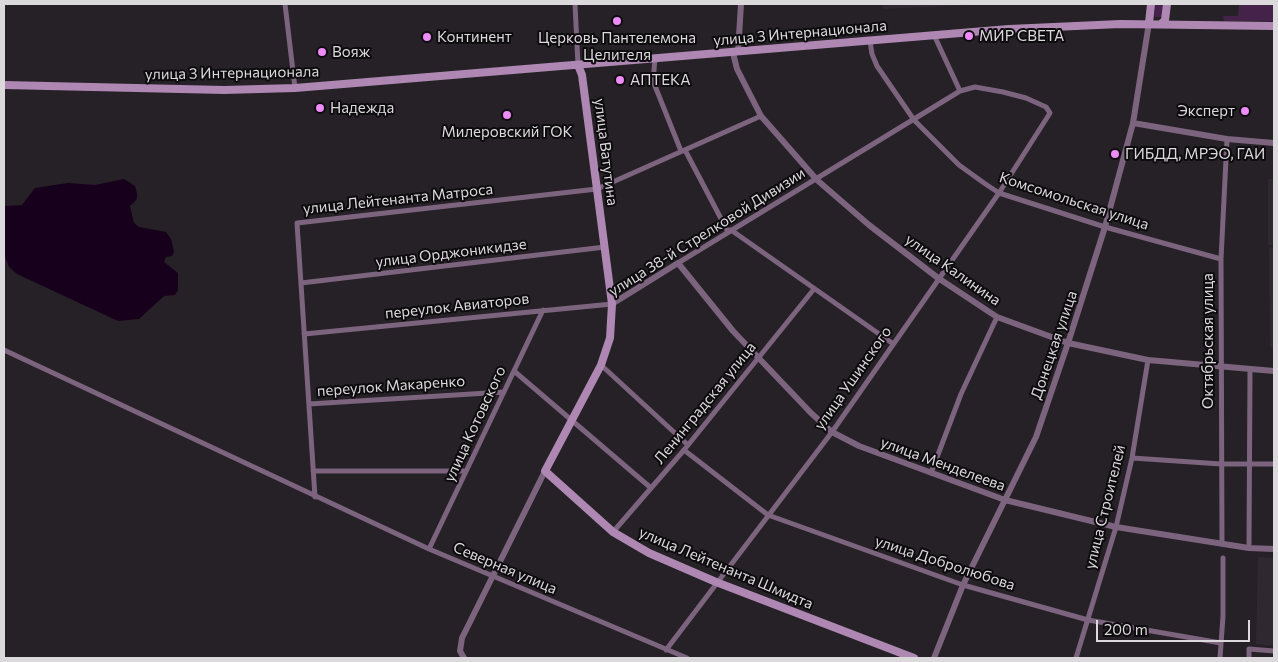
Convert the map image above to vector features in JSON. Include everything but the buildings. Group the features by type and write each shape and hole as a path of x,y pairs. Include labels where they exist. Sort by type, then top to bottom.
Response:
{"main road":[{"path":"1149,23 1151,4"},
{"path":"1162,24 1166,20 1167,4"},
{"name":"улица 3 Интернационала","path":"4,85 224,90 295,88 1063,26 1149,23 1274,26"},
{"name":"улица Ватутина","path":"578,65 582,75 612,304"},
{"name":"улица 38-й Стрелковой Дивизии","path":"545,471 601,365 610,338 612,304"},
{"name":"улица Лейтенанта Шмидта","path":"545,471 613,532 649,553 716,582 914,658"}],"street":[{"path":"285,4 295,88"},
{"name":"улица Ватутина","path":"575,4 578,65"},
{"name":"улица Калинина","path":"741,4 736,53 737,68 760,116 816,180 869,225 938,278 997,317 1068,343 1148,360 1274,371"},
{"name":"Донецкая улица","path":"934,658 963,585 1036,437 1068,343 1105,227 1133,123 1149,23"},
{"path":"934,35 960,91"},
{"name":"Комсомольская улица","path":"870,41 872,54 877,66 914,120 959,165 999,192 1105,227 1221,259"},
{"path":"655,59 653,81 683,150 729,231 892,343"},
{"name":"улица Ушинского","path":"666,650 832,432 892,343 999,192 1050,113 1046,107 1026,98 1003,92 975,87 960,91"},
{"name":"улица 38-й Стрелковой Дивизии","path":"612,304 960,91"},
{"name":"улица Лейтенанта Матроса","path":"315,497 297,223 596,189 760,116"},
{"path":"1133,123 1227,140 1274,143"},
{"name":"Октябрьская улица","path":"1222,544 1221,259 1227,140"},
{"name":"улица Орджоникидзе","path":"301,283 604,247"},
{"name":"улица Менделеева","path":"678,263 733,331 758,358 832,432 859,446 1005,500 1116,527 1249,548 1274,549"},
{"name":"Ленинградская улица","path":"613,532 686,448 814,289"},
{"name":"переулок Авиаторов","path":"304,334 612,304"},
{"name":"улица Котовского","path":"429,549 543,310"},
{"path":"931,473 961,394 997,317"},
{"name":"Северная улица","path":"4,350 315,497 493,578 687,658"},
{"name":"улица Строителей","path":"1076,658 1116,527 1132,458 1148,360"},
{"name":"улица Добролюбова","path":"601,365 686,448 768,515 963,585 1088,620 1221,644"},
{"path":"1249,548 1250,370"},
{"path":"514,371 652,488"},
{"name":"переулок Макаренко","path":"309,404 504,392"},
{"path":"1132,458 1221,464 1274,464"},
{"path":"313,471 466,471"},
{"name":"улица 38-й Стрелковой Дивизии","path":"464,658 460,651 462,638 545,471"},
{"path":"1220,658 1223,616 1223,558"},
{"path":"1249,658 1249,649 1274,651"}],"shaded area":[{"path":"883,4 988,4 883,9"},
{"path":"1155,4 1164,4 1162,17 1154,17"},
{"path":"1239,4 1274,4 1274,21 1224,21 1223,16 1238,16"},
{"path":"124,179 135,186 137,193 137,199 130,206 134,223 139,227 166,232 171,239 174,252 172,256 166,257 164,262 178,273 178,290 175,295 164,296 139,319 118,321 17,274 9,267 4,254 4,206 22,205 35,188 68,183 95,185"},
{"path":"1268,179 1274,179 1274,245 1268,245"},
{"path":"1269,247 1274,248 1274,347 1270,347"},
{"path":"1258,557 1274,558 1274,646 1256,644"}],"place":[{"name":"Церковь Пантелемона Целителя","path":"617,21"},
{"name":"МИР СВЕТА","path":"969,36"},
{"name":"Континент","path":"427,37"},
{"name":"Вояж","path":"322,52"},
{"name":"АПТЕКА","path":"620,80"},
{"name":"Надежда","path":"320,108"},
{"name":"Эксперт","path":"1245,111"},
{"name":"Милеровский ГОК","path":"507,115"},
{"name":"ГИБДД, МРЭО, ГАИ","path":"1115,154"}]}
